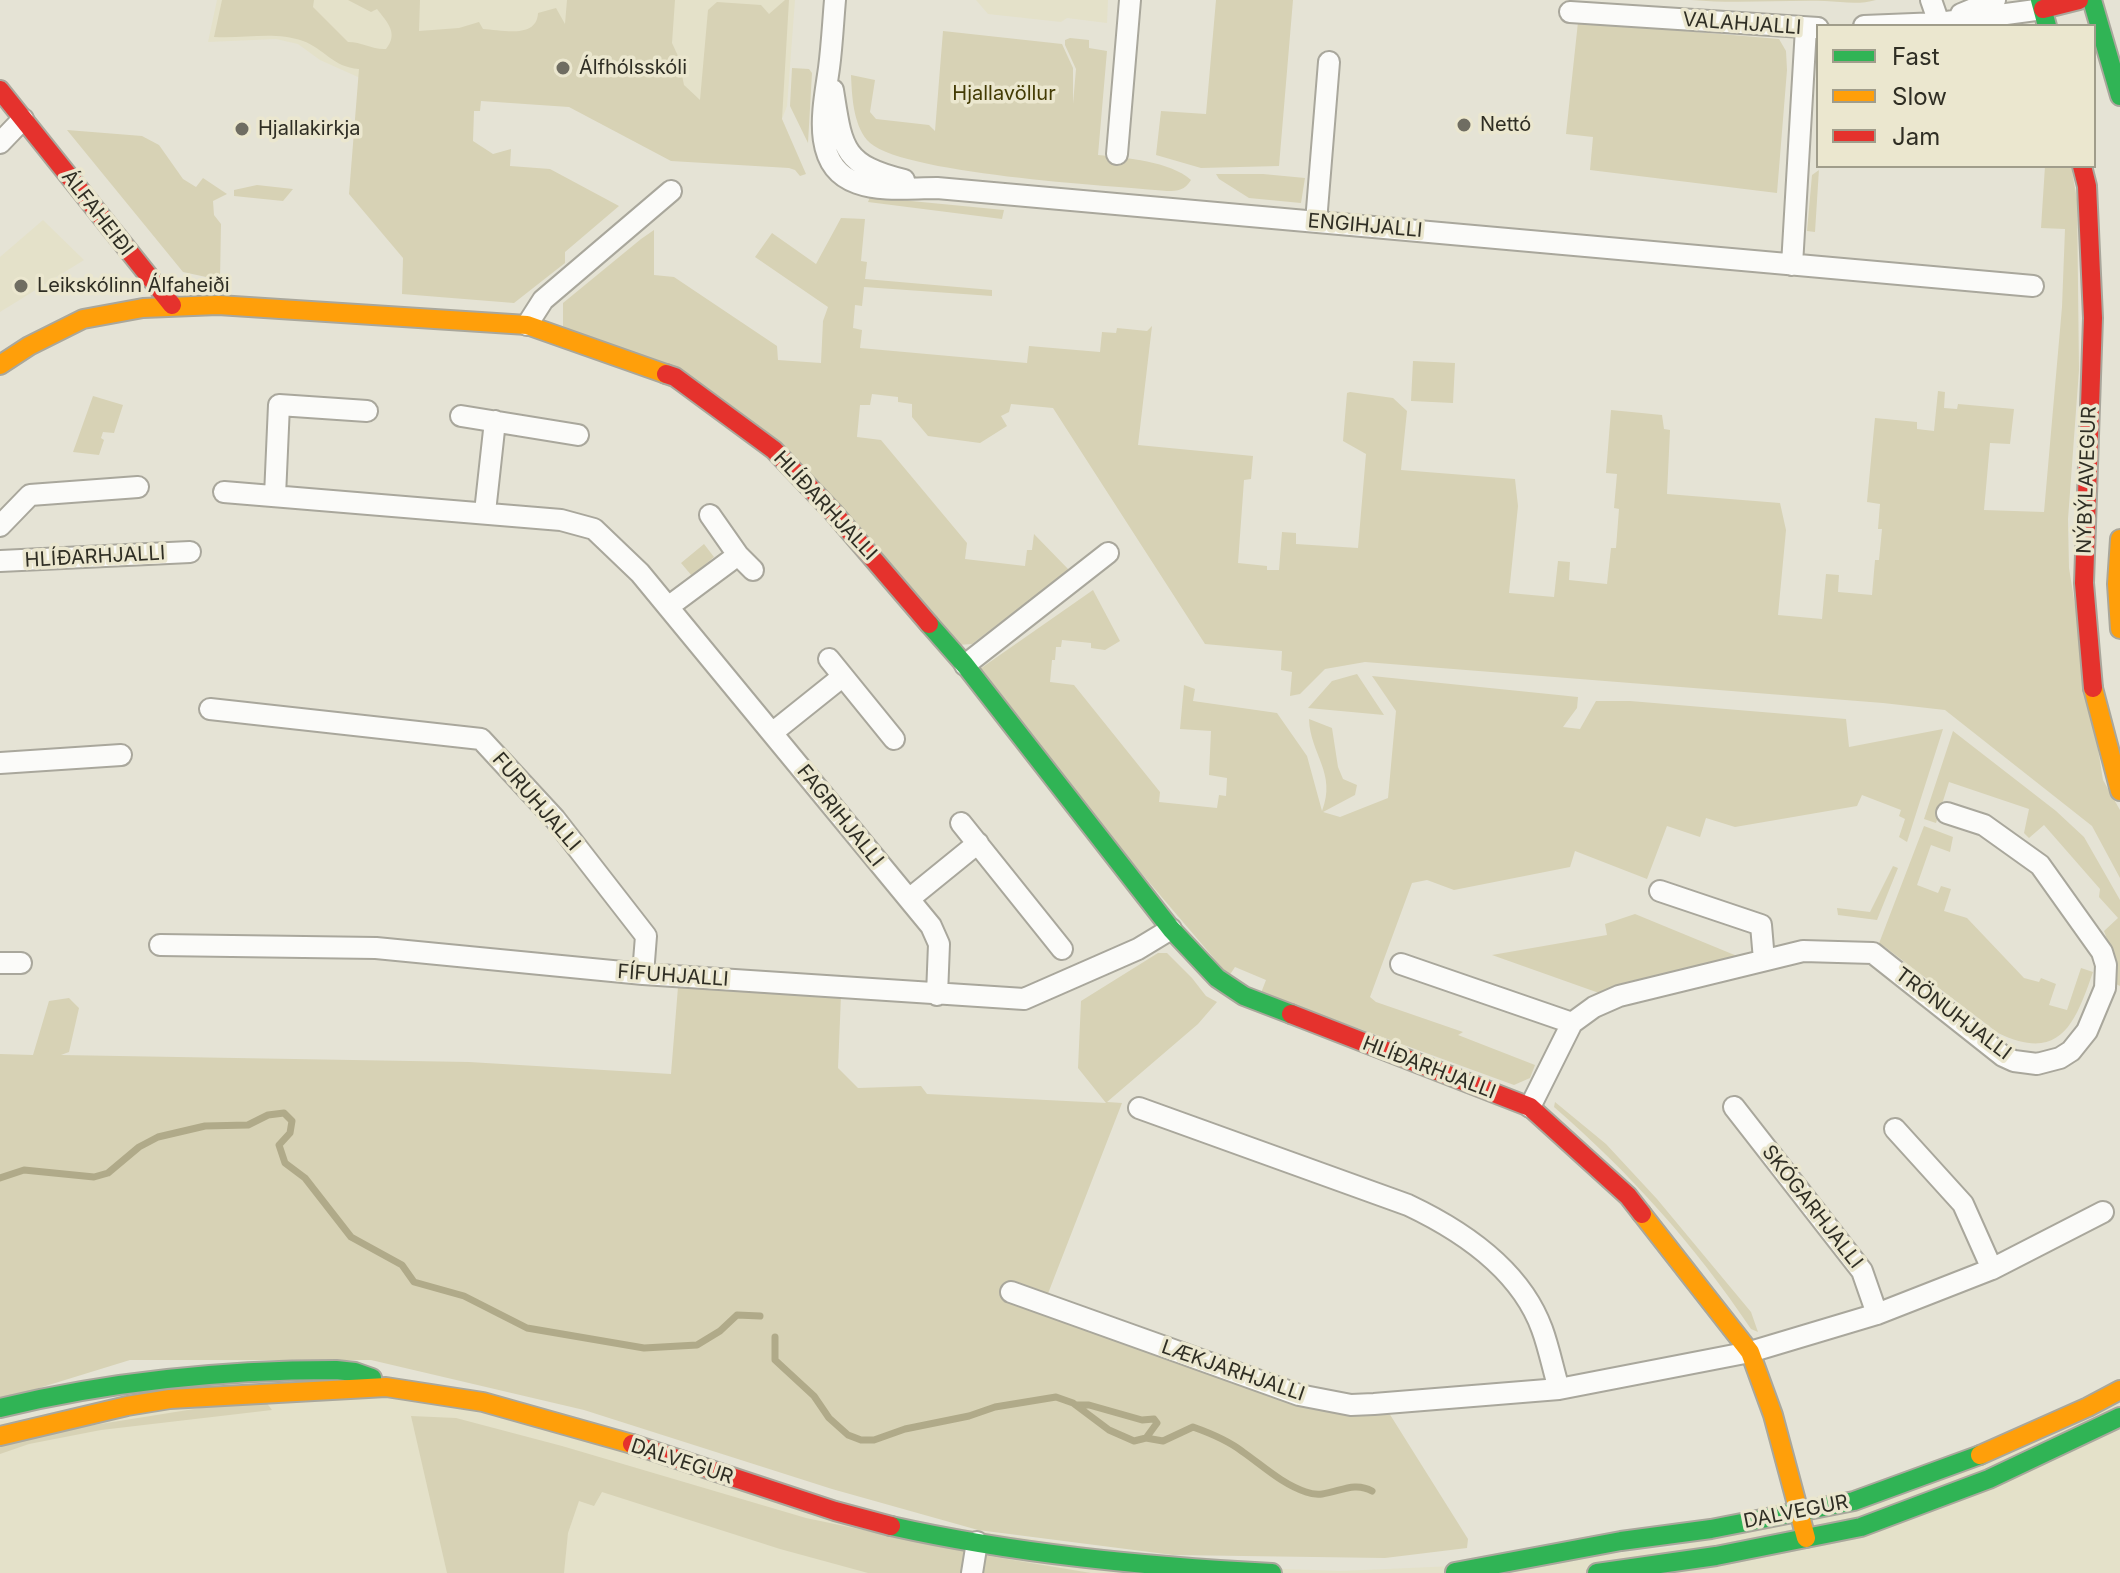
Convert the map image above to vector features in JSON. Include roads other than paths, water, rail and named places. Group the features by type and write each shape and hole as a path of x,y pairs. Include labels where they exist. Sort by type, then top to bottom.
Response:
{"street":[{"name":"ENGIHJALLI","path":"835,0 823,135 832,163 841,174 853,182 868,186 937,188 2033,286"},
{"path":"1117,154 1130,0"},
{"path":"1931,0 1939,23"},
{"path":"1939,23 1995,0"},
{"path":"1914,24 2043,12 2079,0"},
{"path":"2092,0 2120,96"},
{"name":"VALAHJALLI","path":"1570,12 1812,28"},
{"path":"1939,23 1951,24"},
{"path":"1792,265 1812,28"},
{"path":"1316,222 1329,62"},
{"name":"ÁLFAHEIÐI","path":"0,90 172,305"},
{"path":"0,143 23,119"},
{"name":"NÝBÝLAVEGUR","path":"2082,168 2087,186 2093,318 2084,583 2094,698 2120,791"},
{"path":"527,325 543,300 671,191"},
{"name":"HLÍÐARHJALLI","path":"0,365 29,346 83,319 172,305 240,306 527,325 675,377 774,450 833,512 965,665 1171,929 1217,978 1244,996 1530,1107 1628,1196 1750,1352 1773,1415 1806,1538"},
{"path":"275,496 279,405 367,411"},
{"path":"461,416 578,435"},
{"path":"485,512 495,421"},
{"path":"0,526 30,495 138,487"},
{"name":"FAGRIHJALLI","path":"224,492 485,512 561,520 594,529 640,573 931,926 939,944 937,995"},
{"path":"710,515 738,555 753,570"},
{"name":"NÝBÝLAVEGUR","path":"2120,539 2117,584 2120,629"},
{"name":"HLÍÐARHJALLI","path":"0,561 190,552"},
{"path":"965,665 1108,553"},
{"path":"668,607 738,555"},
{"path":"829,659 894,739"},
{"path":"772,733 842,677"},
{"name":"FURUHJALLI","path":"210,709 481,739 555,819 646,936 643,974"},
{"path":"0,763 121,755"},
{"name":"TRÖNUHJALLI","path":"1572,1023 1594,1007 1619,996 1764,960 1803,951 1873,953 2003,1056 2025,1063 2048,1062 2071,1051 2112,992 2105,958 2040,865 1984,825 1947,813"},
{"path":"961,823 1062,949"},
{"path":"909,899 978,843"},
{"path":"1660,891 1761,925 1764,960"},
{"name":"FÍFUHJALLI","path":"160,945 376,948 643,974 1024,999 1138,949 1171,929"},
{"path":"1401,964 1572,1023 1530,1107"},
{"name":"SKÓGARHJALLI","path":"1734,1107 1862,1271 1877,1314"},
{"path":"1139,1108 1408,1205 1450,1225 1486,1252 1519,1289 1541,1326 1559,1389"},
{"path":"1895,1129 1963,1204 1992,1269"},
{"path":"1750,1352 1877,1314 1992,1269 2103,1212"},
{"name":"LÆKJARHJALLI","path":"1011,1292 1299,1395 1351,1405 1559,1389 1750,1352"},
{"name":"DALVEGUR","path":"0,1408 110,1385 184,1375 337,1371 366,1375 386,1387"},
{"name":"DALVEGUR","path":"0,1436 40,1424 170,1399 386,1387 414,1389 487,1404 581,1429 857,1518 1029,1552 1272,1573"},
{"name":"DALVEGUR","path":"1442,1573 1621,1541 1711,1529 1854,1501 1952,1467 2120,1390"},
{"name":"DALVEGUR","path":"1597,1573 1716,1556 1861,1527 1920,1507 2051,1452 2120,1417"},
{"path":"972,1573 977,1542"},
{"name":"DALVEGUR","path":"1455,1572 1462,1573"}],"waterway":[{"path":"0,1178 24,1170 94,1177 108,1173 139,1147 158,1137 205,1126 248,1125 268,1115 284,1113 292,1121 290,1133 279,1145 285,1163 305,1178 351,1237 402,1265 414,1282 464,1296 527,1328 644,1348 697,1345 720,1331 737,1315 760,1316"},
{"path":"775,1337 775,1360 814,1396 829,1418 848,1435 861,1440 874,1440 905,1429 969,1416 995,1407 1056,1397 1073,1403 1109,1430 1134,1441 1146,1438 1163,1441 1193,1427 1232,1444 1297,1489 1315,1494 1355,1487 1372,1491"},
{"path":"1076,1405 1089,1405 1142,1420 1154,1419 1157,1423 1146,1438"}],"place":[{"name":"Álfhólsskóli","path":"563,68"},
{"name":"Nettó","path":"1464,125"},
{"name":"Hjallakirkja","path":"242,129"},
{"name":"Leikskólinn Álfaheiði","path":"21,286"}],"park label":[{"name":"Hjallavöllur","path":"1004,94"}]}
